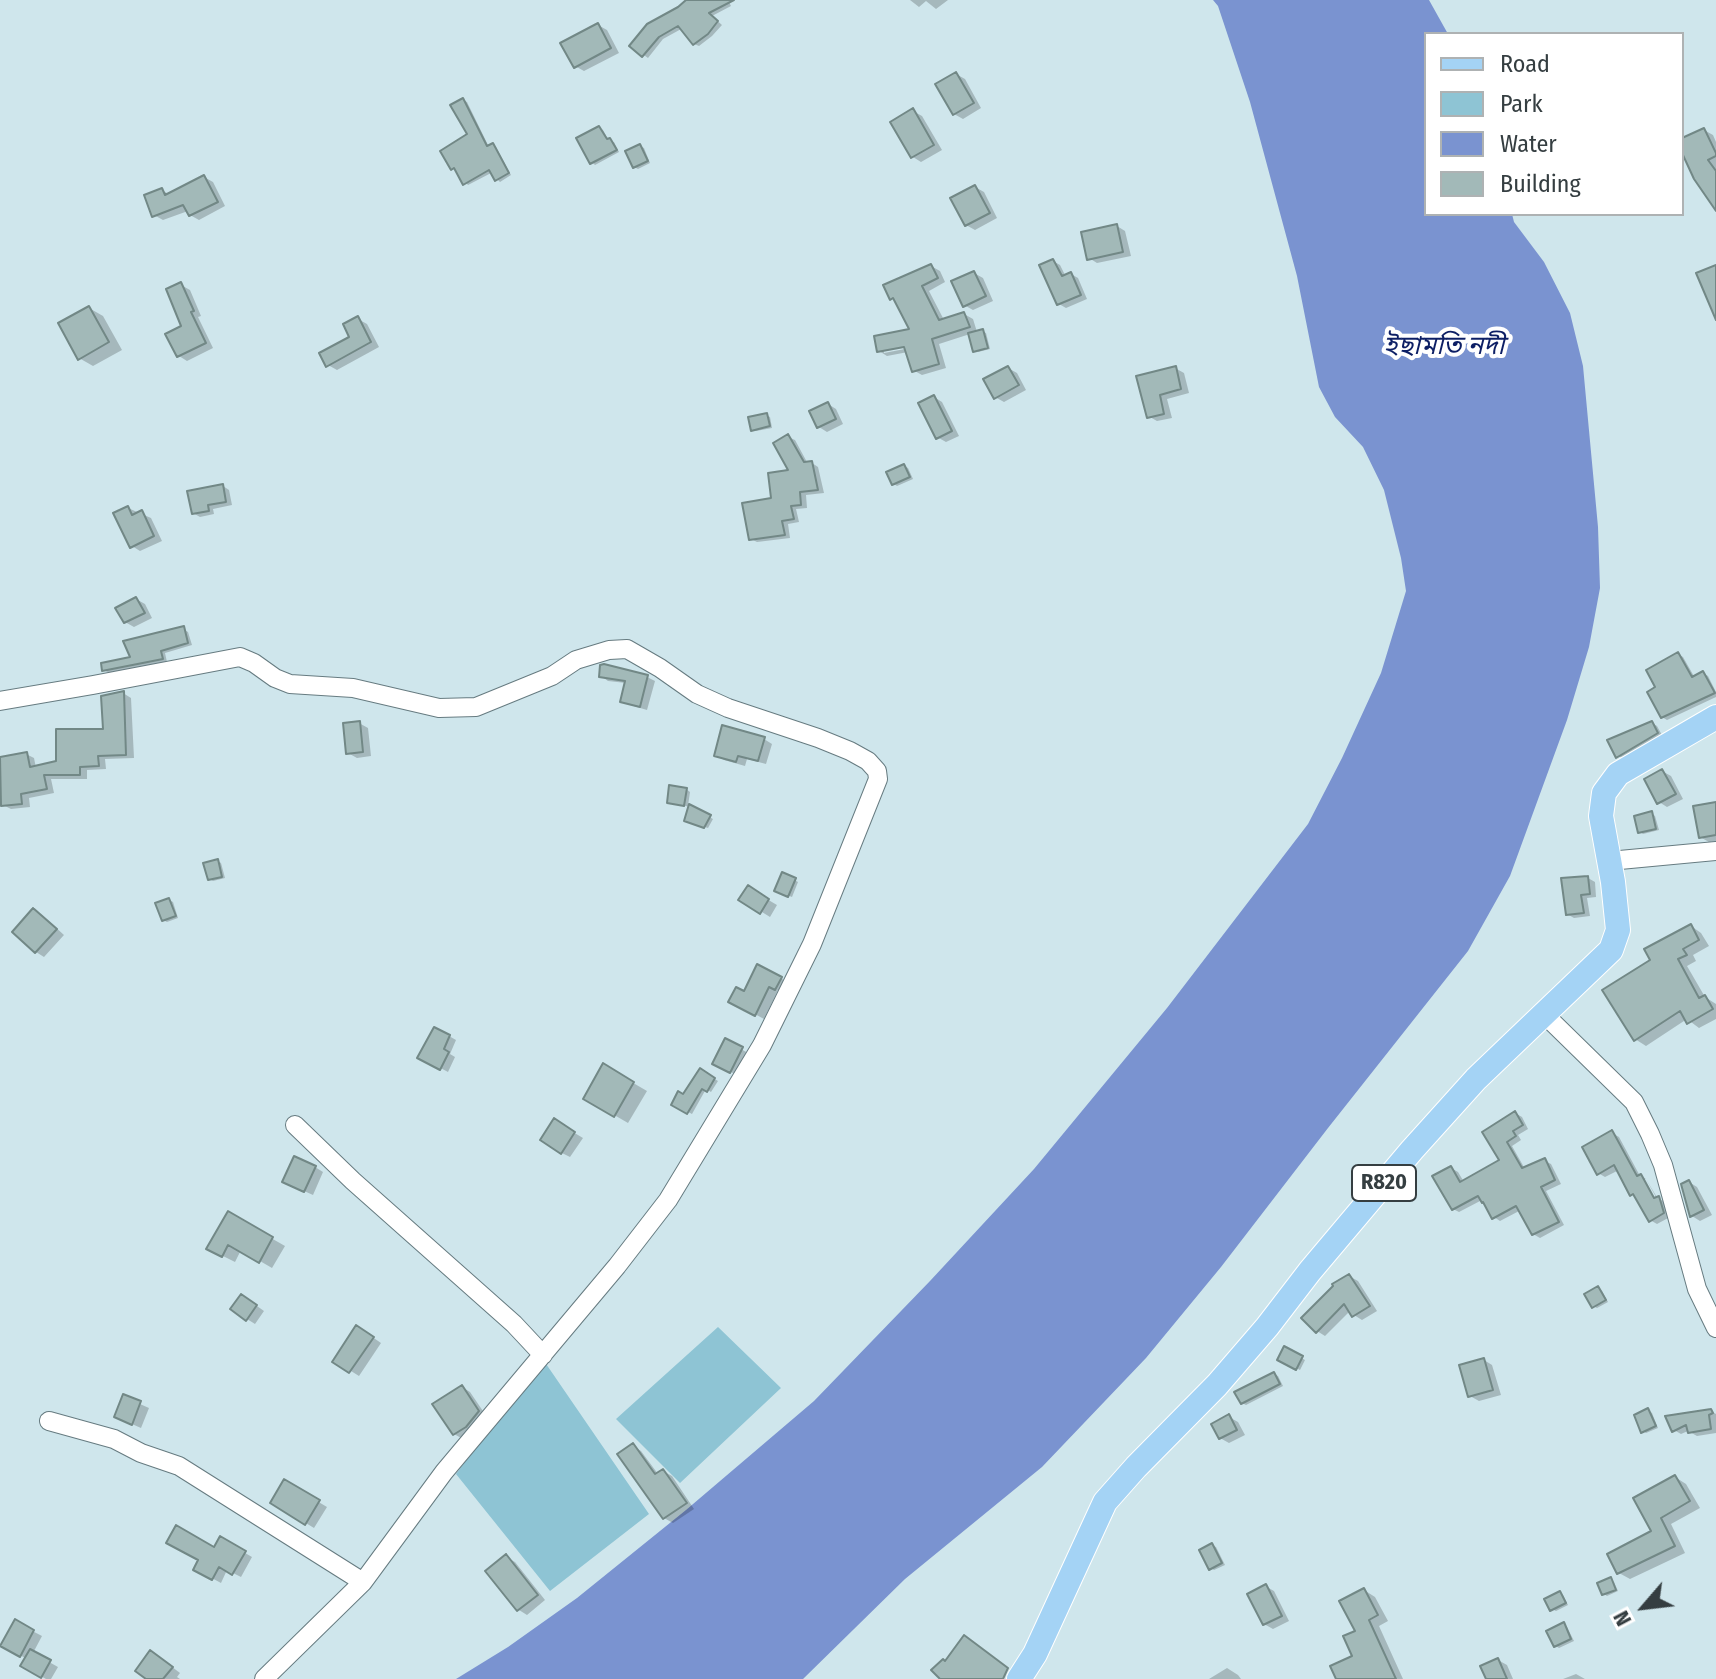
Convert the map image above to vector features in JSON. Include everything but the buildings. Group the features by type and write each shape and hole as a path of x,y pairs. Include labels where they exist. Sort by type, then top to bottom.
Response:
{"main road":[{"name":"R820","path":"1019,1679 1035,1654 1105,1502 1217,1385 1422,1138 1476,1079 1611,950 1618,930 1601,816 1604,793 1618,774 1716,717"}],"street":[{"path":"0,701 240,657 290,684 353,688 439,708 476,707 552,676 576,660 609,650 627,649 697,694 850,751 868,761 877,771 878,779 812,944 762,1045 668,1200 444,1472 363,1582 264,1679"},
{"path":"1609,861 1716,851"},
{"path":"1544,1014 1634,1102 1663,1165 1697,1289 1716,1328"},
{"path":"295,1125 353,1181 514,1324 543,1355"},
{"path":"49,1421 114,1439 141,1453 179,1466 363,1582"}],"green space":[{"path":"718,1327 781,1388 680,1483 616,1419"},
{"path":"542,1358 649,1514 550,1591 456,1474"}],"water":[{"name":"ইছামতি নদী","path":"1213,0 1429,0 1447,32 1424,32 1424,216 1512,216 1544,262 1570,313 1583,366 1598,527 1600,588 1589,647 1567,720 1510,876 1468,951 1146,1358 1042,1467 905,1579 803,1679 456,1679 577,1598 814,1401 1034,1169 1167,1008 1308,824 1381,673 1406,591 1401,558 1384,490 1363,447 1335,417 1319,387 1297,276 1250,102 1218,6"}]}
